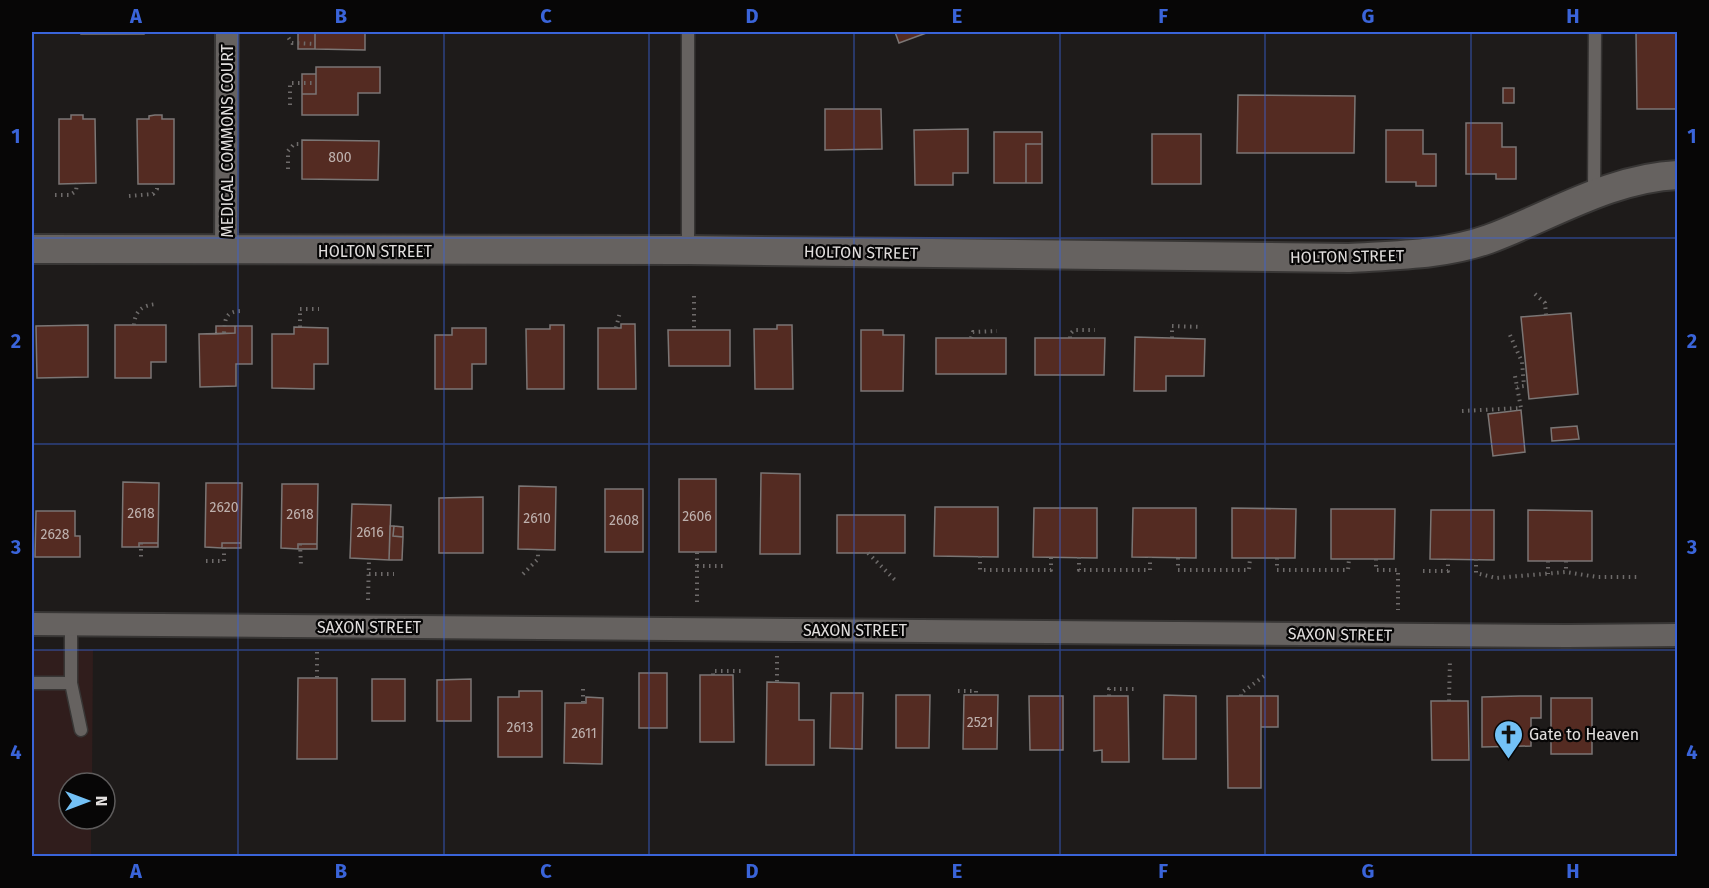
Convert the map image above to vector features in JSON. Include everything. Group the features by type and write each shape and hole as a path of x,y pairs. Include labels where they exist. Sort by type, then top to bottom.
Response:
{"street":[{"name":"MEDICAL COMMONS COURT","path":"226,251 227,32"},
{"name":"HOLTON STREET","path":"32,249 688,250 1349,258 1424,254 1487,240 1594,194 1627,184 1677,174"},
{"name":"SAXON STREET","path":"32,624 1677,635"}],"lane":[{"path":"688,32 688,250"},
{"path":"1594,194 1595,32"},
{"path":"71,624 71,683 81,730"},
{"path":"32,683 71,683"}],"path":[{"path":"288,32 292,43 315,44"},
{"path":"290,105 290,83 316,83"},
{"path":"288,169 288,151 294,144 303,144"},
{"path":"55,195 70,195 76,191 77,183"},
{"path":"129,196 153,194 157,189 157,184"},
{"path":"1535,294 1545,303 1546,315"},
{"path":"694,296 694,330"},
{"path":"134,325 136,314 140,310 148,305 157,304"},
{"path":"300,327 300,309 319,309"},
{"path":"224,333 225,319 228,314 242,311"},
{"path":"616,328 620,312"},
{"path":"1172,338 1172,327 1202,327"},
{"path":"1070,338 1074,330 1095,330"},
{"path":"971,338 973,332 997,331"},
{"path":"1510,335 1522,362 1524,386 1517,387"},
{"path":"1462,411 1521,408 1515,376"},
{"path":"141,543 141,559"},
{"path":"206,561 224,561 224,543"},
{"path":"300,544 301,565"},
{"path":"523,574 538,559 538,550"},
{"path":"697,552 697,602"},
{"path":"868,553 897,582"},
{"path":"980,556 980,570 1051,570 1051,557"},
{"path":"1079,557 1079,570 1150,570 1150,557"},
{"path":"1178,558 1178,570 1250,570 1250,558"},
{"path":"1277,558 1277,570 1348,570 1349,559"},
{"path":"368,600 369,559"},
{"path":"1376,559 1376,570 1398,570 1398,634"},
{"path":"1424,571 1448,571 1448,559"},
{"path":"1476,559 1476,573 1496,578 1566,572 1598,577 1638,577"},
{"path":"1548,561 1548,574"},
{"path":"1566,561 1566,572"},
{"path":"697,566 726,566"},
{"path":"369,574 394,574"},
{"path":"317,650 317,678"},
{"path":"777,654 777,682"},
{"path":"1449,701 1450,658"},
{"path":"713,675 713,671 742,671"},
{"path":"1241,696 1241,693 1267,674"},
{"path":"1109,696 1109,688 1137,689"},
{"path":"583,689 583,703"},
{"path":"958,692 976,691 976,695"}],"shaded area":[{"path":"32,650 93,650 92,771 57,771 57,831 91,831 91,856 32,856"}],"building":[{"path":"81,32 144,32 144,34 81,34"},
{"path":"298,32 315,32 315,49 298,49"},
{"path":"315,32 365,32 365,50 315,49"},
{"path":"895,32 929,32 899,43"},
{"path":"1636,32 1678,32 1678,109 1637,109"},
{"path":"316,67 380,67 380,93 358,93 358,115 302,115 302,94 316,94"},
{"path":"302,74 316,74 316,94 302,94"},
{"path":"1503,88 1514,88 1514,103 1503,103"},
{"path":"1238,95 1355,96 1354,153 1237,153"},
{"path":"825,109 881,109 882,149 825,150"},
{"path":"71,115 83,115 83,119 95,119 96,183 59,184 59,119 71,119"},
{"path":"162,115 162,119 174,119 174,184 138,184 137,119 149,119 149,116"},
{"path":"1466,123 1502,123 1502,147 1516,147 1516,179 1496,179 1496,174 1466,174"},
{"path":"968,129 968,173 953,173 953,185 915,185 914,130"},
{"path":"1386,130 1423,130 1423,154 1436,154 1436,186 1416,186 1416,182 1386,182"},
{"path":"994,132 1042,132 1042,144 1026,144 1026,183 994,183"},
{"path":"1152,134 1201,134 1201,184 1152,184"},
{"path":"302,140 379,141 378,180 302,179"},
{"path":"1026,144 1042,144 1042,183 1026,183"},
{"path":"1571,313 1578,394 1529,399 1521,317"},
{"path":"621,324 635,324 636,389 598,389 598,328 621,328"},
{"path":"88,325 88,377 37,378 36,326"},
{"path":"115,325 166,325 166,362 151,362 151,378 115,378"},
{"path":"550,325 564,325 564,389 527,389 526,329 550,329"},
{"path":"777,325 792,325 793,389 755,389 754,329 777,329"},
{"path":"216,326 235,326 235,333 216,334"},
{"path":"235,326 252,326 252,364 236,364 236,386 200,387 199,334 235,333"},
{"path":"294,327 328,328 328,364 314,364 314,389 272,388 272,334 294,334"},
{"path":"452,328 486,328 486,364 472,364 472,389 435,389 435,335 452,335"},
{"path":"668,330 730,330 730,366 669,366"},
{"path":"861,330 883,330 883,335 904,335 903,391 861,391"},
{"path":"1135,337 1205,339 1204,376 1166,376 1166,391 1134,391"},
{"path":"936,338 1006,338 1006,374 936,374"},
{"path":"1035,338 1105,338 1104,375 1035,375"},
{"path":"1521,410 1525,452 1493,456 1488,414"},
{"path":"1577,426 1579,439 1552,441 1551,428"},
{"path":"761,473 800,474 800,554 760,554"},
{"path":"679,479 716,479 716,552 679,552"},
{"path":"123,482 159,483 158,543 139,543 139,547 122,547"},
{"path":"206,483 242,483 241,543 222,543 222,548 205,547"},
{"path":"282,484 318,484 317,544 298,544 298,549 281,548"},
{"path":"519,486 556,487 555,550 518,549"},
{"path":"605,489 643,489 643,552 605,552"},
{"path":"483,497 483,553 439,553 439,498"},
{"path":"352,504 391,505 389,560 350,558"},
{"path":"935,507 998,507 998,557 934,556"},
{"path":"1034,508 1097,508 1097,558 1033,557"},
{"path":"1133,508 1196,508 1196,558 1132,557"},
{"path":"1232,508 1296,509 1295,558 1232,558"},
{"path":"1331,509 1395,509 1394,559 1331,559"},
{"path":"1431,510 1494,510 1494,560 1430,559"},
{"path":"1528,510 1592,511 1592,561 1528,561"},
{"path":"36,511 75,511 75,536 80,536 80,557 35,557"},
{"path":"837,515 905,515 905,553 837,553"},
{"path":"390,526 394,526 393,536 403,537 402,560 389,560"},
{"path":"394,526 403,527 403,537 393,536"},
{"path":"139,543 158,543 158,547 139,547"},
{"path":"222,543 241,543 241,548 222,548"},
{"path":"298,544 317,544 317,549 298,549"},
{"path":"639,673 667,673 667,728 639,728"},
{"path":"700,675 733,675 734,742 700,742"},
{"path":"298,678 337,678 337,759 297,759"},
{"path":"372,679 405,679 405,721 372,721"},
{"path":"471,679 471,721 437,721 437,680"},
{"path":"767,682 799,683 799,720 814,720 814,765 766,765"},
{"path":"519,691 542,691 542,757 498,757 498,697 519,697"},
{"path":"831,693 863,693 862,749 830,748"},
{"path":"896,695 930,695 929,748 896,748"},
{"path":"964,695 998,695 997,749 963,749"},
{"path":"1164,695 1196,696 1196,759 1163,759"},
{"path":"1029,696 1063,696 1063,750 1030,750"},
{"path":"1094,696 1128,696 1129,762 1102,762 1102,750 1094,751"},
{"path":"1227,696 1261,696 1261,788 1228,788"},
{"path":"1261,696 1278,696 1278,727 1261,727"},
{"path":"1541,696 1541,718 1531,718 1531,746 1482,747 1482,697"},
{"path":"586,697 603,698 602,764 564,763 565,703 586,703"},
{"path":"1551,698 1592,698 1592,754 1551,754"},
{"path":"1431,701 1468,701 1469,760 1432,760"}],"place":[{"name":"Gate to Heaven","path":"1508,760"}]}
